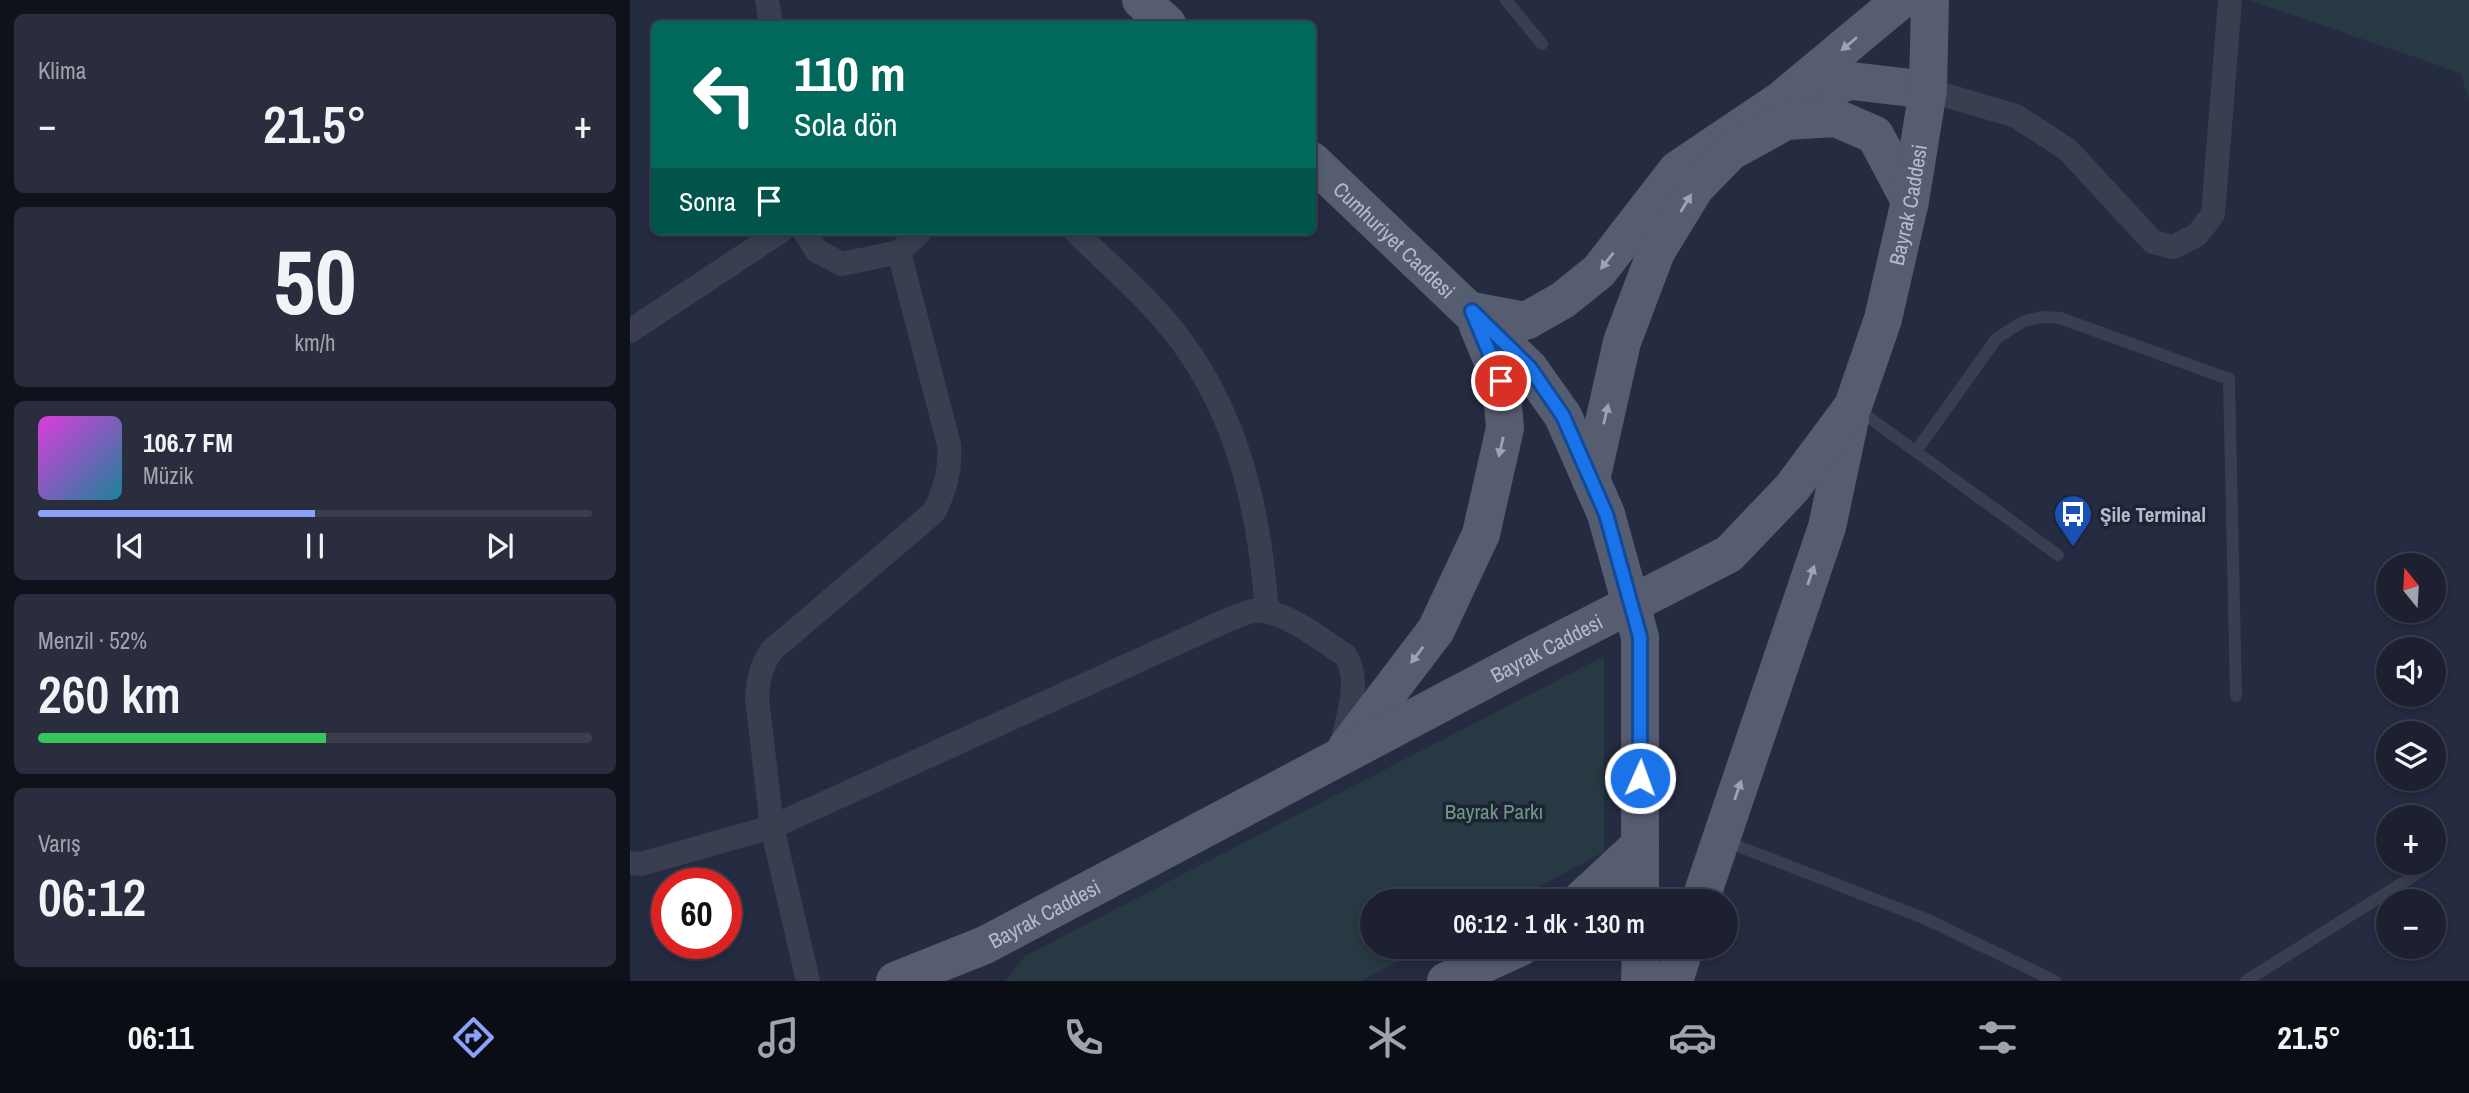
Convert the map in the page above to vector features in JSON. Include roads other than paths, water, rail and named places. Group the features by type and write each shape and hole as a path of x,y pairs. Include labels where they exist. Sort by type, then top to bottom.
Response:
{"main road":[{"path":"1472,311 1526,321 1563,300 1599,271 1677,170 1781,100 1901,0"},
{"name":"Bayrak Caddesi","path":"910,978 985,945 1340,756 1729,554 1792,488 1853,406 1883,319 1910,201 1928,90 1930,0"},
{"path":"1781,100 1852,81 1928,90"},
{"path":"1591,480 1622,342 1656,252 1695,188 1730,152 1786,121 1836,118 1875,135 1910,201"},
{"name":"Cumhuriyet Caddesi","path":"1316,165 1530,368 1563,416 1606,514 1640,637 1640,889"},
{"path":"1340,756 1436,630 1481,534 1505,428 1501,381 1472,311"},
{"path":"1704,889 1827,527 1853,406"},
{"path":"1593,889 1639,846"},
{"path":"971,981 985,945"},
{"path":"1446,981 1495,959"},
{"path":"1674,981 1681,959"}],"street":[{"path":"767,0 770,21"},
{"path":"1928,90 2016,116 2068,150 2152,242 2173,247 2197,235 2213,214 2230,0"},
{"path":"630,331 775,235"},
{"path":"807,235 817,251 842,264 899,252 917,235"},
{"path":"1079,235 1160,315 1200,368 1216,398 1239,452 1250,489 1264,569 1267,612"},
{"path":"808,981 772,827 757,698 758,683 771,651 934,512 948,477 950,461 946,430 899,252"},
{"path":"630,863 641,864 772,827 1232,618 1253,611 1284,617 1345,655 1351,664 1352,689 1340,756"}],"lane":[{"path":"1506,0 1542,44"},
{"path":"1916,451 1997,338 2024,321 2042,317 2060,318 2229,379 2236,696"},
{"path":"1853,406 2058,555"},
{"path":"1721,839 1926,919 2055,981"},
{"path":"2246,981 2415,875"}],"place":[{"name":"Şile Terminal","path":"2073,548"}],"park label":[{"name":"Bayrak Parkı","path":"1494,811"}]}
